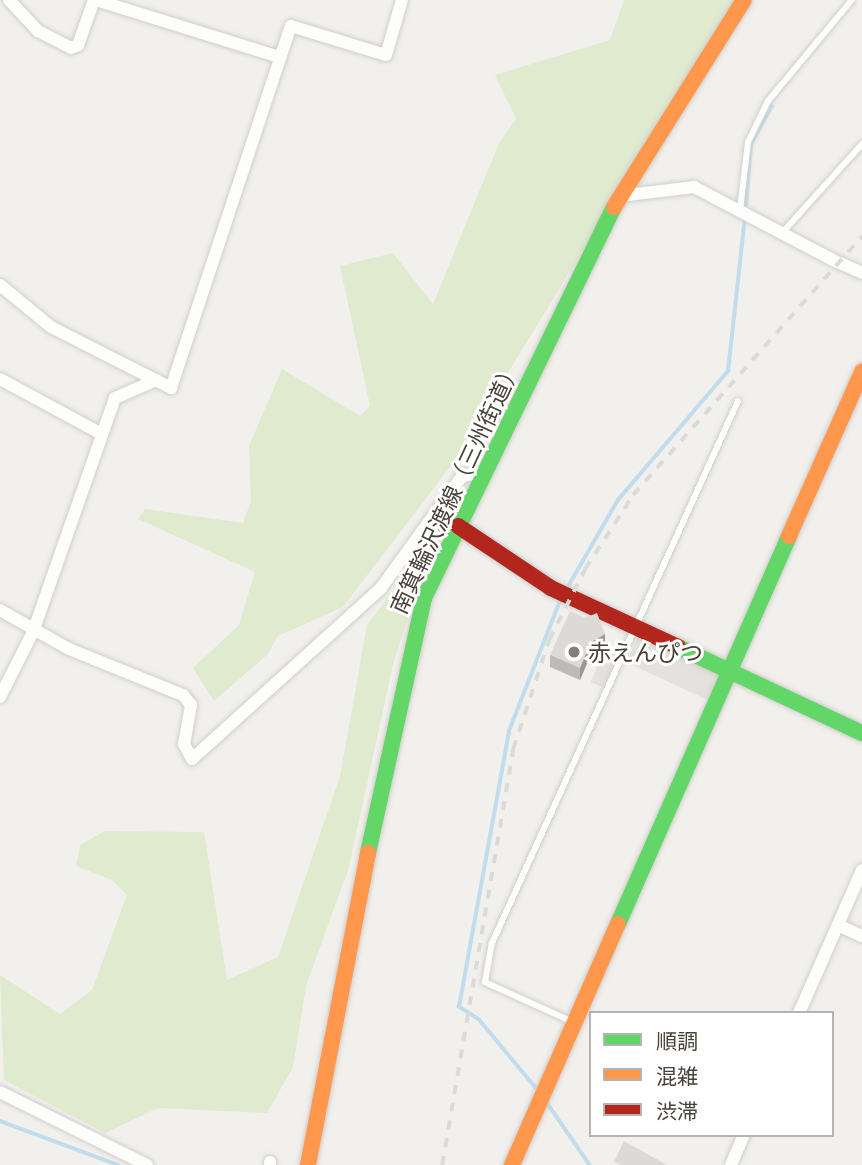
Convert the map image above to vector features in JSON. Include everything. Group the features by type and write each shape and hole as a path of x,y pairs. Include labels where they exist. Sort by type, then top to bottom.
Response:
{"street":[{"path":"9,0 38,31 71,48 78,45 95,0 279,57"},
{"path":"0,285 51,327 171,388 291,26 386,55 402,0"},
{"name":"南箕輪沢渡線（三州街道）","path":"308,1165 405,663 424,598 619,195 744,0"},
{"path":"619,195 684,184 740,209 862,273"},
{"path":"512,1165 726,670 862,372"},
{"path":"0,379 100,433"},
{"path":"0,697 33,632 100,433 115,398 156,380"},
{"path":"0,610 33,632 183,695 191,705 184,744 192,759 382,588 462,476 484,472"},
{"path":"458,526 551,588 862,733"},
{"path":"800,1011 862,870"},
{"path":"838,925 862,936"},
{"path":"0,1092 147,1165"},
{"path":"731,1165 743,1137"}],"lane":[{"path":"740,209 748,142 768,102 852,0"},
{"path":"782,233 862,144"},
{"path":"573,1022 485,982 492,943 738,401"}],"green space":[{"path":"624,0 735,0 453,463 343,607 278,636 268,654 214,701 193,668 239,625 255,572 138,519 145,509 243,523 251,501 249,446 282,369 360,416 370,406 340,266 393,253 433,304 499,143 516,119 495,75 610,40"},
{"path":"417,559 428,560 394,660 349,867 306,986 293,1067 267,1113 158,1108 105,1133 4,1080 0,975 60,1014 92,990 127,895 112,880 76,866 80,845 105,831 204,832 227,980 278,957 340,776 367,625"}],"shaded area":[{"path":"639,635 722,674 710,701 626,662"},
{"path":"605,647 622,654 607,689 591,682"}],"building":[{"path":"457,496 442,528 436,519"},
{"name":"赤えんぴつ","path":"570,611 585,618 597,613 605,634 591,642 580,668 550,655"},
{"path":"624,1141 667,1165 621,1165 614,1162"}],"waterway":[{"path":"746,205 751,144 772,106"},
{"path":"566,590 618,500 728,371 745,217"},
{"path":"538,1091 479,1020 459,1007 509,731 561,598"},
{"path":"546,1101 590,1165"},
{"path":"0,1121 118,1165"}],"railway":[{"path":"442,1165 513,749 549,640 585,569 633,495 862,236"}],"traffic: fast":[{"path":"368,853 424,598 614,207"},
{"path":"618,924 789,536"},
{"path":"678,647 862,733"}],"traffic: slow":[{"path":"614,207 744,0"},
{"path":"789,536 862,372"},
{"path":"308,1165 368,853"},
{"path":"512,1165 618,924"}],"traffic: jam":[{"path":"458,526 551,588 678,647"}],"place":[{"name":"赤えんぴつ","path":"574,652"}]}
